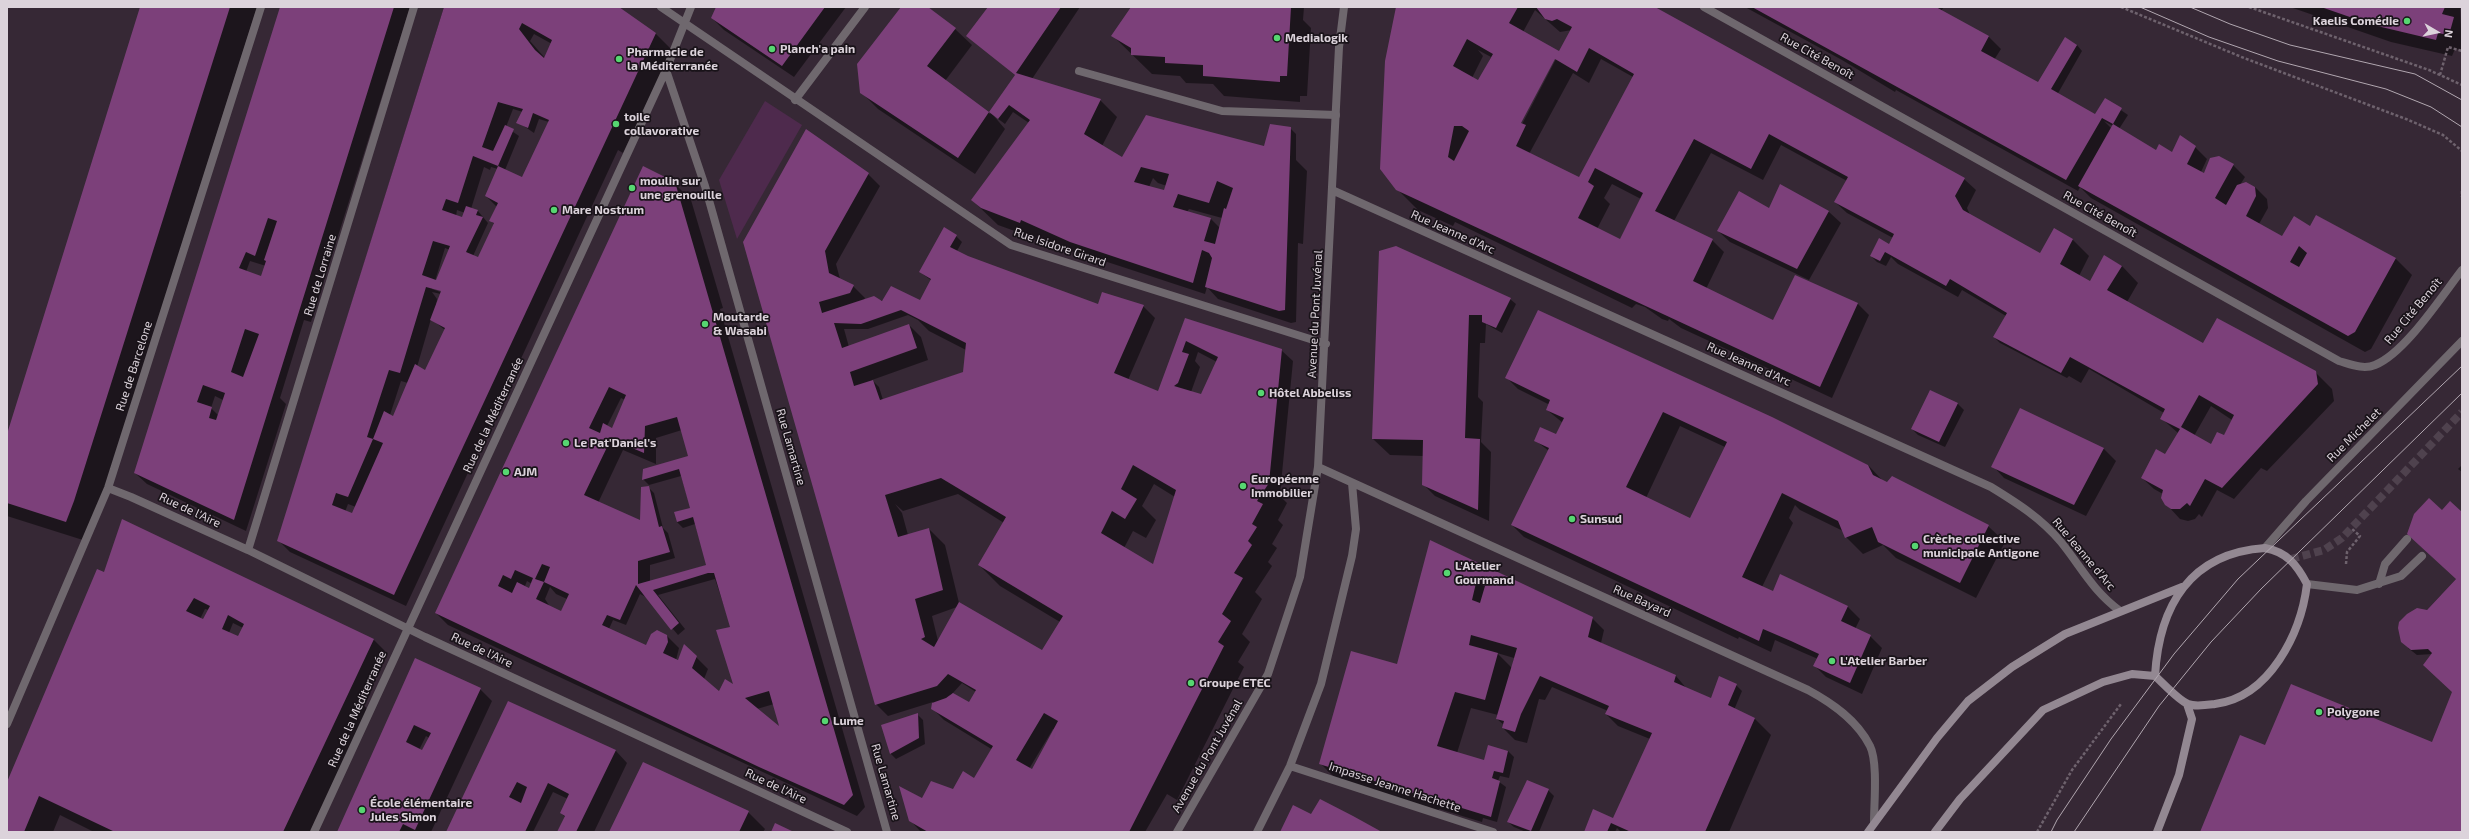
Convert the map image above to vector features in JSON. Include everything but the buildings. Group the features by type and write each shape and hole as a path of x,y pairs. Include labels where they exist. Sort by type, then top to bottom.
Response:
{"street":[{"name":"Rue de Barcelone","path":"7,724 108,488 261,7"},
{"name":"Rue de Lorraine","path":"248,550 414,7"},
{"path":"661,7 684,23"},
{"name":"Rue de la Méditerranée","path":"314,832 666,70 684,23 692,7"},
{"path":"796,100 865,7"},
{"name":"Avenue du Pont Juvénal","path":"1177,832 1268,674 1300,577 1318,467 1326,344 1339,47 1344,7"},
{"name":"Rue Cité Benoît","path":"1704,7 2339,361 2357,366 2374,366 2390,356 2414,331 2462,270"},
{"name":"Rue Isidore Girard","path":"684,23 1011,245 1326,344"},
{"name":"Rue Lamartine","path":"666,70 706,186 888,832"},
{"path":"1079,71 1222,111 1336,115"},
{"name":"Rue Jeanne d'Arc","path":"1332,190 1991,487 2024,507 2046,526 2061,542 2094,588 2103,598 2120,611"},
{"name":"Rue Michelet","path":"2265,548 2306,501 2462,340"},
{"name":"Rue Bayard","path":"1318,467 1808,690 1834,704 1856,726 1871,747 1875,778 1874,822"},
{"path":"1257,832 1290,766 1321,684 1352,556 1356,529 1352,483"},
{"name":"Rue de l'Aire","path":"108,488 248,550 407,628 847,832"},
{"path":"2378,584 2385,564 2407,539"},
{"path":"2155,676 2160,637 2169,610 2182,587 2200,570 2234,553 2265,548 2279,551 2291,559 2307,584 2304,605 2295,632 2280,659 2258,685 2232,702 2205,705 2187,704"},
{"path":"2307,584 2357,590 2401,576 2422,556"},
{"path":"1868,832 1874,822 1968,701 2012,667 2065,634 2182,587"},
{"path":"1935,832 1960,799 2043,710 2076,693 2103,682 2132,674 2155,676 2187,704 2192,719 2181,768 2157,832"},
{"name":"Impasse Jeanne Hachette","path":"1290,766 1493,832"}],"path":[{"path":"2121,7 2236,55 2406,119 2443,135 2462,151"},
{"path":"2249,7 2440,75 2462,85"},
{"path":"2440,75 2448,47 2462,51"},
{"path":"2462,191 2462,197"},
{"path":"2345,588 2347,552 2360,536 2352,528"}],"shaded area":[{"path":"765,101 802,125 737,239 719,180"}],"tunnel":[{"path":"2291,559 2324,550 2342,538 2462,412"}],"tram line":[{"path":"2140,7 2209,37 2278,61 2386,89 2431,107 2462,127"},
{"path":"2190,7 2230,24 2290,45 2415,74 2462,100"},
{"path":"2051,832 2057,820 2111,739 2174,654 2238,579 2462,366"},
{"path":"2074,832 2159,706 2211,642 2261,589 2462,393"}],"place":[{"name":"Kaelis Comédie","path":"2407,21"},
{"name":"Medialogik","path":"1277,38"},
{"name":"Planch'a pain","path":"772,49"},
{"name":"Pharmacie de la Méditerranée","path":"619,59"},
{"name":"toile collavorative","path":"616,124"},
{"name":"moulin sur une grenouille","path":"632,188"},
{"name":"Mare Nostrum","path":"554,210"},
{"name":"Moutarde & Wasabi","path":"705,324"},
{"name":"Hôtel Abbeliss","path":"1261,393"},
{"name":"Le Pat'Daniel's","path":"566,443"},
{"name":"AJM","path":"506,472"},
{"name":"Européenne Immobilier","path":"1243,486"},
{"name":"Sunsud","path":"1572,519"},
{"name":"Crèche collective municipale Antigone","path":"1915,546"},
{"name":"L'Atelier Gourmand","path":"1447,573"},
{"name":"L'Atelier Barber","path":"1832,661"},
{"name":"Groupe ETEC","path":"1191,683"},
{"name":"Polygone","path":"2319,712"},
{"name":"Lume","path":"825,721"},
{"name":"École élémentaire Jules Simon","path":"362,810"}]}
